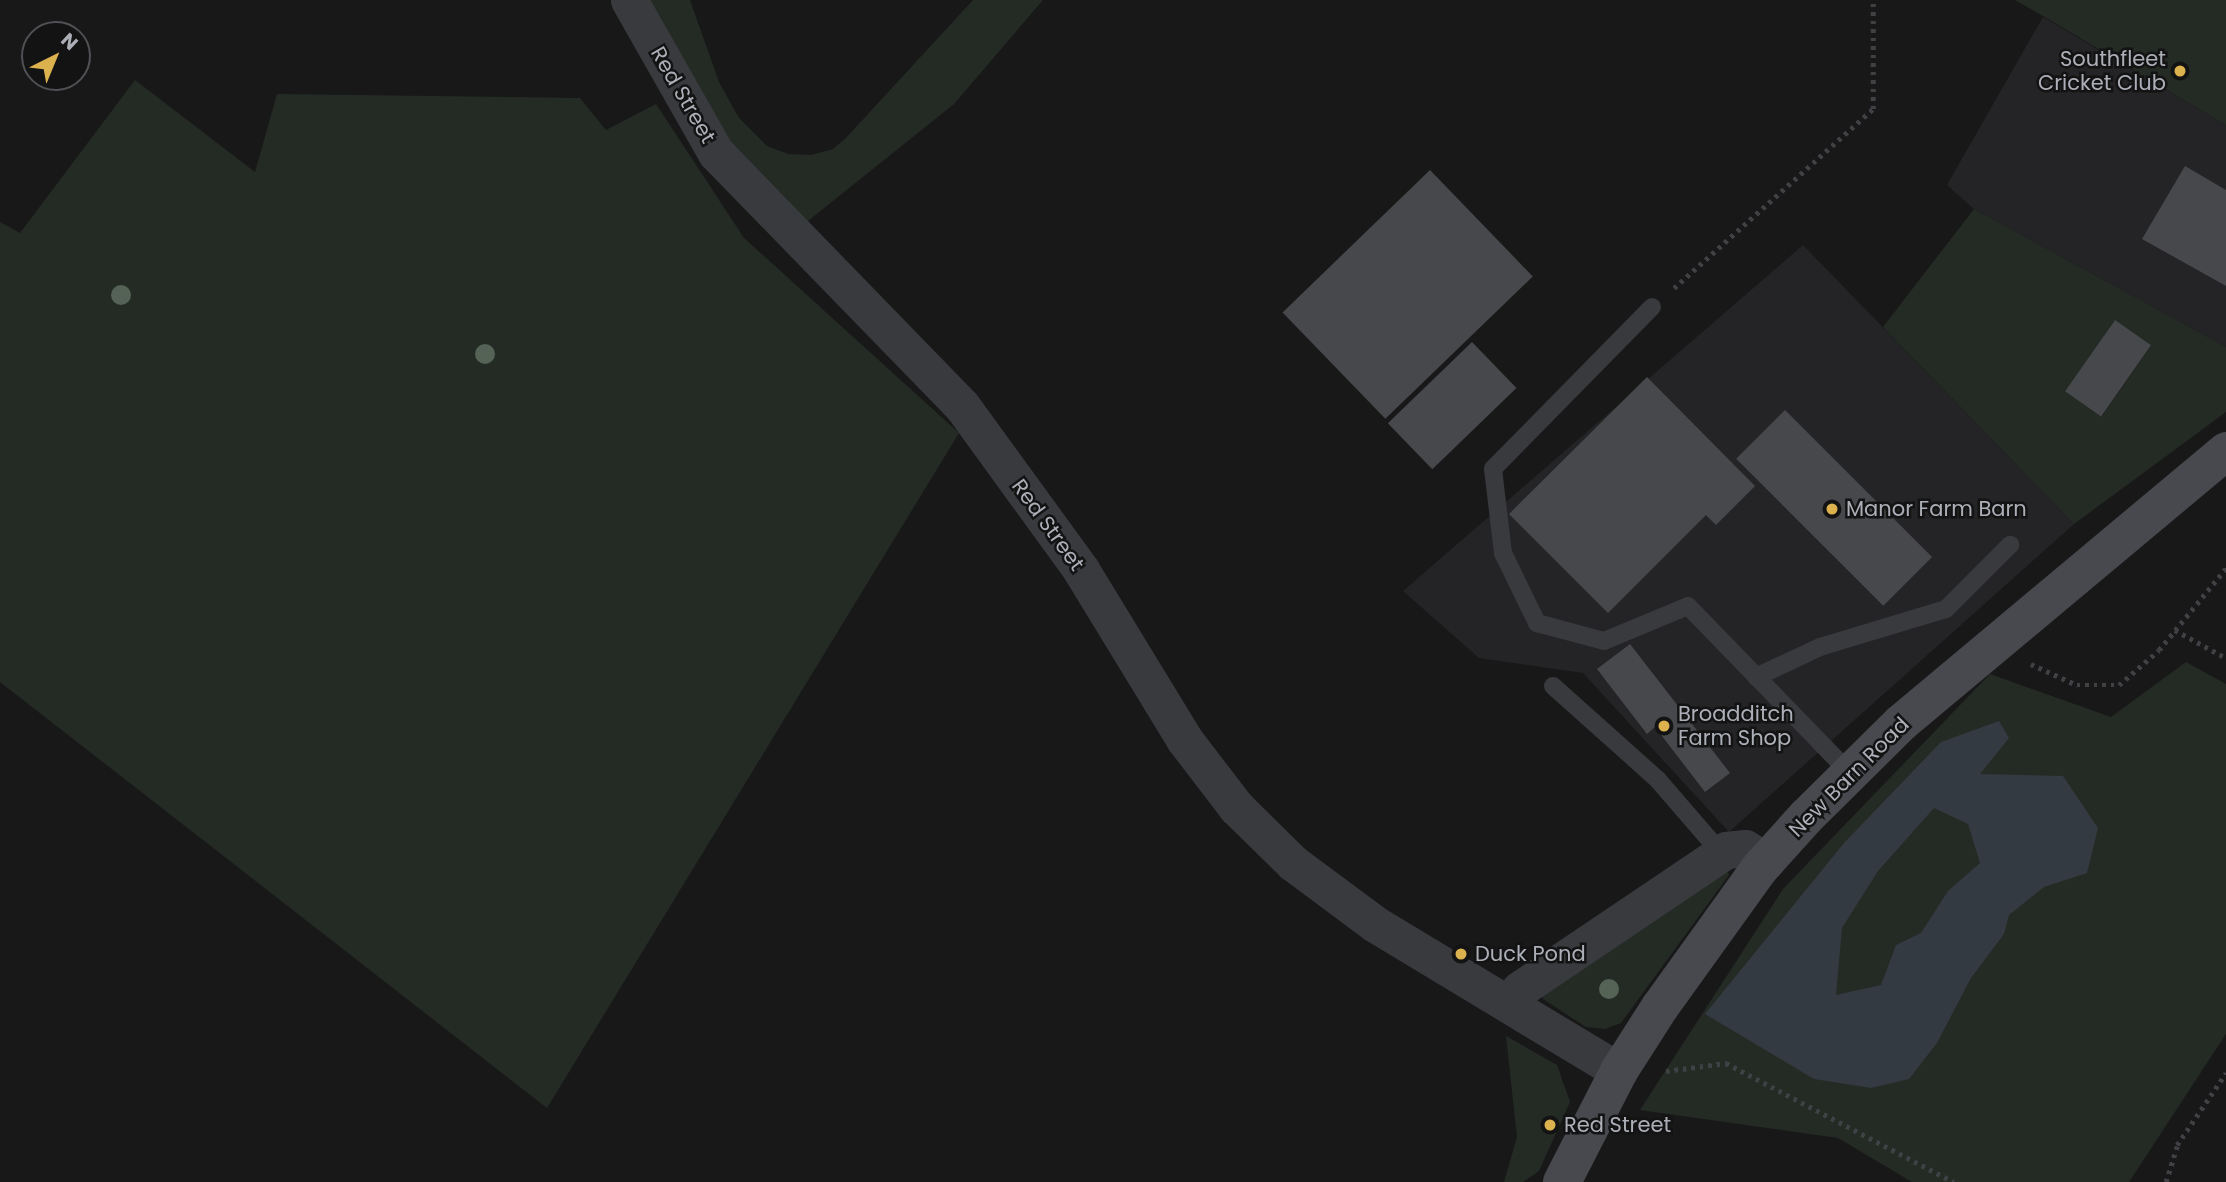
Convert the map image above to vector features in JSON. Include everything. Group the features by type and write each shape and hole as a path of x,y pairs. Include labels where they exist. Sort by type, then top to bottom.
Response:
{"street":[{"name":"Red Street","path":"629,0 716,153 962,406 1081,570 1184,739 1236,807 1327,891 1449,971 1619,1071"},
{"name":"New Barn Road","path":"1562,1182 1619,1071 1700,948 1766,861 1849,772 1993,644 2185,490 2226,451"},
{"path":"1507,1003 1520,989 1721,853 1741,847 1766,861"}],"lane":[{"path":"1652,307 1493,469 1503,553 1537,623 1604,641 1688,606 1849,772"},
{"path":"1756,677 1820,647 1946,610 2010,545"},
{"path":"1553,686 1658,780 1721,853"}],"path":[{"path":"1652,307 1873,109 1873,0"},
{"path":"1993,644 2069,682 2108,688 2131,676 2175,630 2226,568"},
{"path":"2175,630 2226,658"},
{"path":"1619,1071 1683,1071 1726,1063 1954,1182"},
{"path":"2166,1182 2177,1145 2226,1073"}],"shaded area":[{"path":"640,0 690,0 719,82 739,118 767,146 788,154 811,155 833,149 845,139 973,0 1043,0 954,104 803,225 736,171"},
{"name":"Southfleet Cricket Club","path":"2015,0 2226,0 2226,125 2043,16"},
{"path":"2043,17 2226,125 2226,347 1974,209 1947,185"},
{"path":"135,80 255,172 277,94 580,98 606,130 656,104 744,238 959,433 547,1108 0,682 0,222 20,233"},
{"path":"1974,209 2226,347 2226,412 2074,524 1883,327","holes":["2114,321 2151,346 2102,416 2066,391"]},
{"path":"1803,245 2074,524 1729,832 1583,673 1479,658 1403,591"},
{"path":"2186,662 2226,684 2226,1034 2129,1182 1912,1182 1838,1138 1640,1110 1783,889 1990,674 2111,717"},
{"path":"1999,721 2009,738 1980,774 2063,776 2098,828 2087,873 2044,887 2009,915 2004,934 1971,978 1937,1043 1909,1079 1871,1088 1814,1079 1705,1014 1844,843 1941,742","holes":["1934,808 1968,824 1980,863 1948,891 1921,933 1896,945 1881,985 1836,995 1842,928 1878,871"]},
{"path":"1725,867 1729,875 1621,1023 1605,1029 1586,1027 1543,999 1542,995"},
{"path":"1506,1036 1557,1065 1570,1102 1539,1171 1523,1182 1504,1182 1517,1137"}],"building":[{"path":"2185,166 2226,190 2226,286 2142,239"},
{"path":"1430,170 1533,276 1385,419 1283,312"},
{"path":"2115,320 2151,345 2101,417 2065,391"},
{"path":"1472,342 1516,388 1432,469 1388,423"},
{"path":"1647,377 1755,486 1716,525 1706,515 1608,613 1509,514"},
{"path":"1785,410 1932,557 1883,606 1736,459"},
{"path":"1630,644 1730,773 1705,792 1655,727 1647,734 1597,669"}],"place":[{"name":"Southfleet Cricket Club","path":"2180,71"},
{"name":"Manor Farm Barn","path":"1832,509"},
{"name":"Broadditch Farm Shop","path":"1664,726"},
{"name":"Duck Pond","path":"1461,954"},
{"name":"Red Street","path":"1550,1125"}]}
